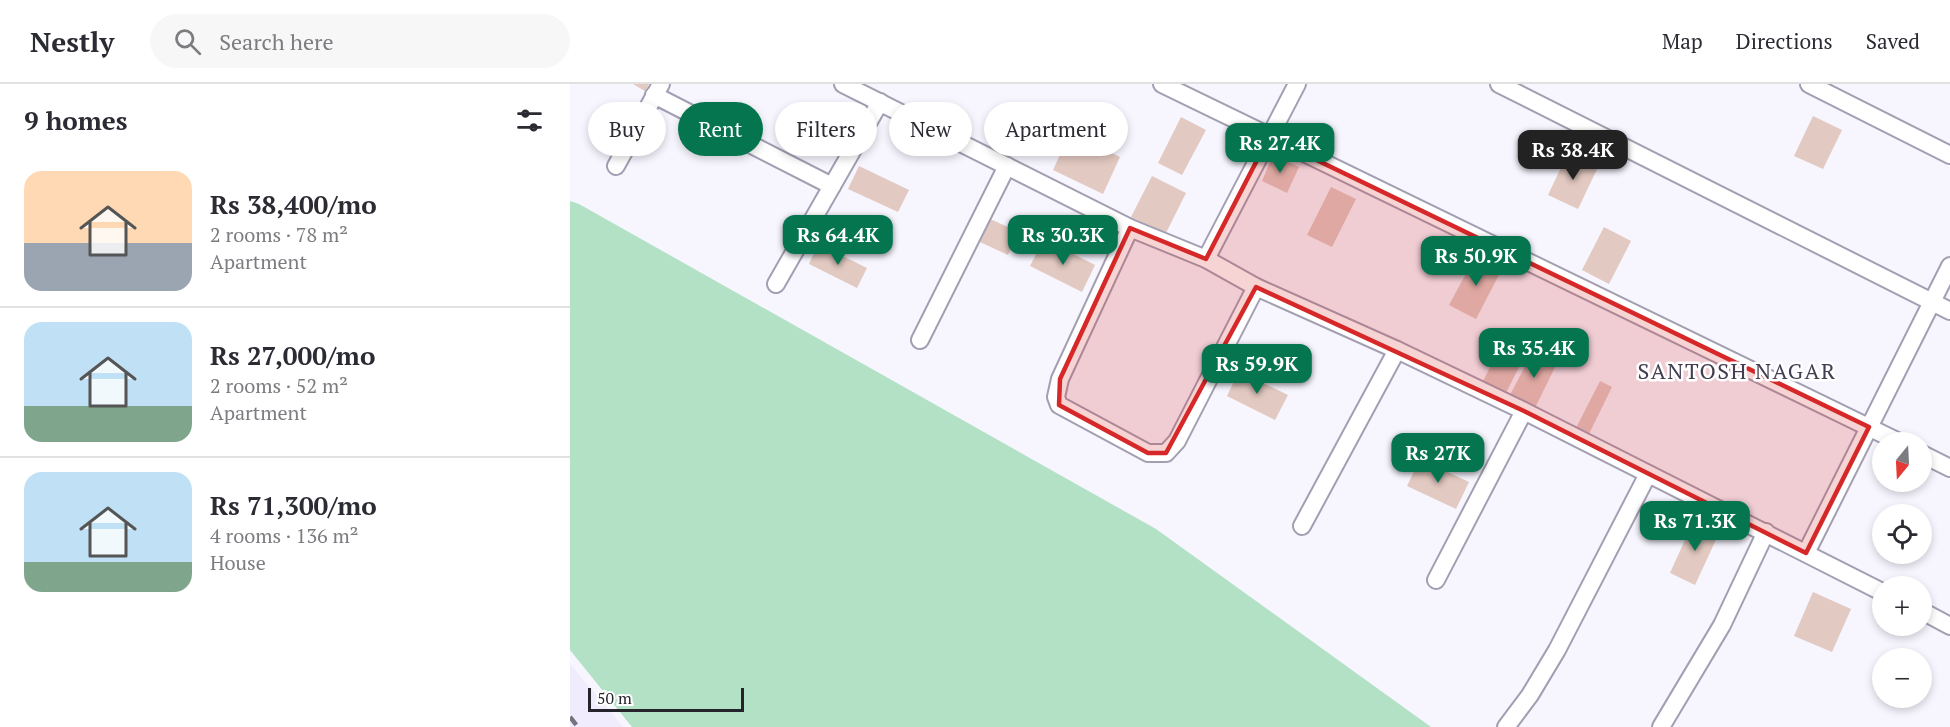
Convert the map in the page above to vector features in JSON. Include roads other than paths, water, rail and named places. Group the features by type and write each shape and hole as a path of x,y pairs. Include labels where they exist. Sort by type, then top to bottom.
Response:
{"street":[{"path":"843,84 865,89 880,102 1130,228 1206,259 1256,287 1397,350 1524,411 1872,587"},
{"path":"1162,84 1879,432"},
{"path":"1206,259 1298,84"},
{"path":"1499,84 1950,310"},
{"path":"1809,84 1950,155"},
{"path":"616,165 657,90 832,186"},
{"path":"776,284 880,102"},
{"path":"920,340 1007,166"},
{"path":"1130,228 1060,379 1056,397 1059,405 1075,415 1148,453 1166,453 1177,441 1256,287"},
{"path":"1806,553 1950,266"},
{"path":"1302,526 1397,350"},
{"path":"1436,580 1524,411"},
{"path":"1932,458 1950,468"},
{"path":"1506,727 1530,695 1557,650 1648,474"},
{"path":"1661,727 1722,625 1766,532"},
{"path":"1932,616 1950,626"}],"railway":[{"path":"570,717 578,727"}],"district":[{"name":"SANTOSH NAGAR","path":"1737,370"}]}
